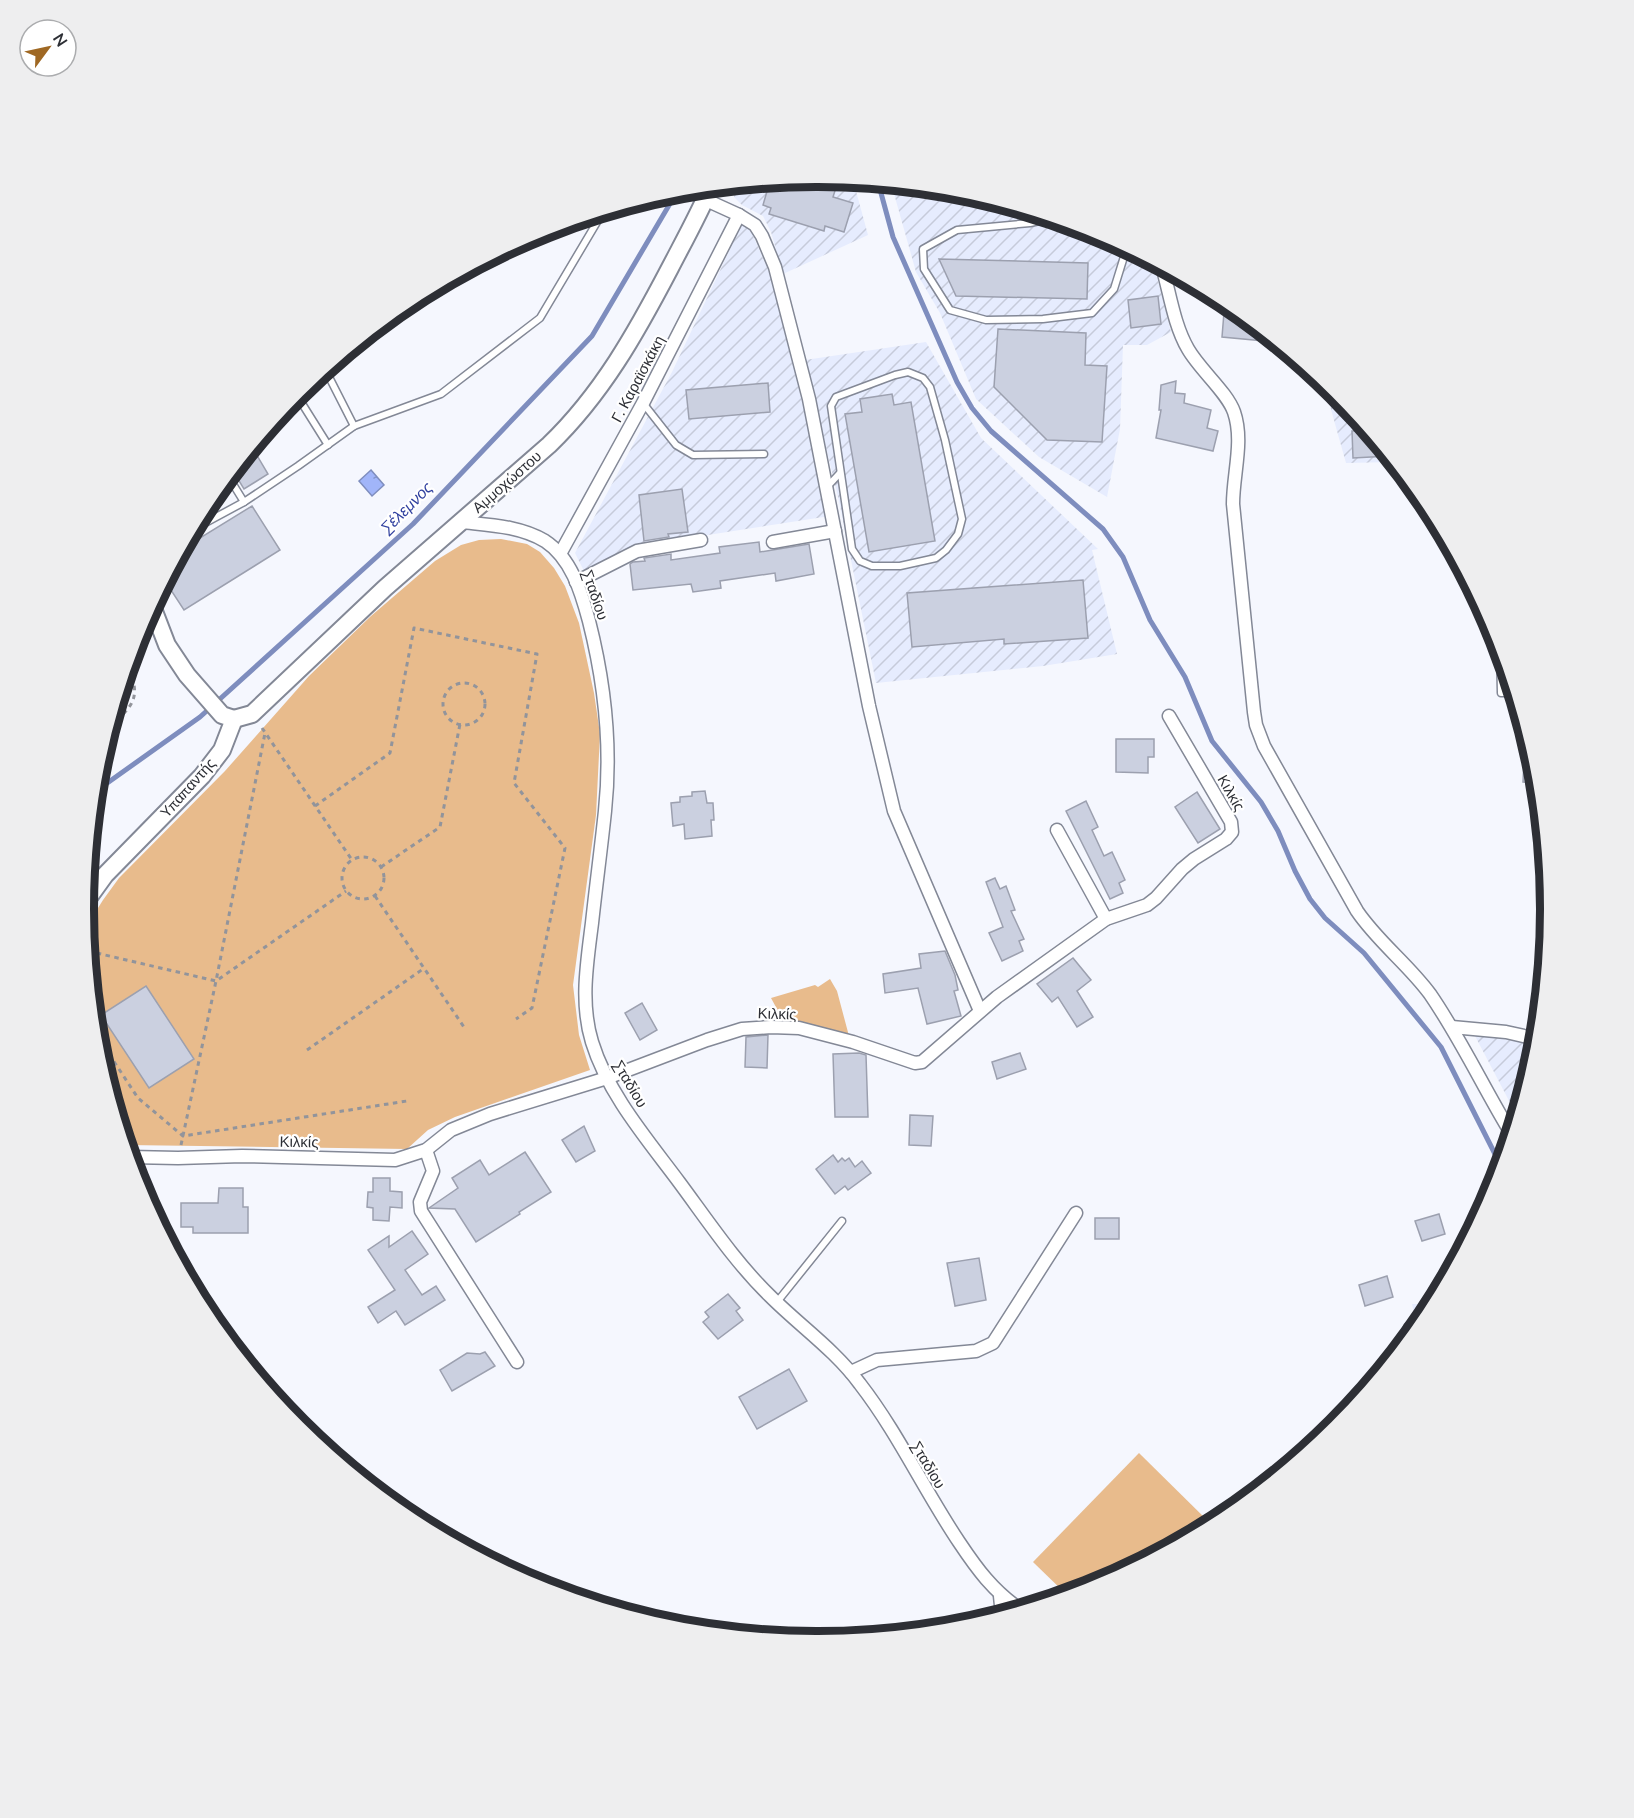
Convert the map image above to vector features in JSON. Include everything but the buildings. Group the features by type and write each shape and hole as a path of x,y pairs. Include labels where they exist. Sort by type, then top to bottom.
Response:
{"street":[{"name":"Αμμοχώστου","path":"228,717 252,714 345,626 564,430 599,390 615,367 642,322 708,195"},
{"path":"711,195 759,230 775,267 809,399 869,706 894,811 980,1011"},
{"name":"Γ. Καραϊσκάκη","path":"560,554 643,403 739,215"},
{"path":"1165,276 1181,335 1196,362 1229,403 1236,420 1237,446 1233,504 1254,712 1259,735 1268,756 1358,911 1374,934 1421,983 1452,1027 1506,1124"},
{"name":"Σταδίου","path":"462,522 526,532 545,542 560,554 576,582 596,649 604,690 609,758 585,984 592,1042 607,1077 640,1129 739,1263 777,1303 851,1372 882,1415 941,1515 980,1572 1000,1596 1013,1604"},
{"path":"773,542 835,531"},
{"path":"576,582 637,551 701,540"},
{"path":"156,617 167,645 187,675 228,717"},
{"name":"Κιλκίς","path":"139,1156 242,1156 394,1160 426,1150 451,1130 490,1114 607,1077 725,1033 753,1027 785,1027 812,1031 919,1063 933,1054 980,1011 1106,918 1147,905 1194,859 1227,839 1232,832 1231,822 1169,716"},
{"name":"Υπαπαντής","path":"95,889 105,875 202,776 222,750 228,717"},
{"path":"1058,830 1106,918"},
{"path":"1452,1027 1506,1032 1528,1038"},
{"path":"426,1150 433,1171 420,1202 421,1211 517,1362"},
{"path":"851,1372 877,1360 976,1351 990,1346 1076,1213"},
{"path":"1000,1596 1001,1608"}],"lane":[{"path":"207,522 244,502 354,426 441,394 540,318 598,221"},
{"path":"1037,221 957,230 923,249 924,269 950,310 986,320 1043,319 1092,313 1114,289 1124,255"},
{"path":"908,372 923,378 930,387 945,440 962,519 958,534 946,550 936,558 900,566 872,566 860,561 852,549 840,473 831,406 836,397 908,372"},
{"path":"329,377 354,426"},
{"path":"302,403 328,445"},
{"path":"643,403 676,445 693,455 764,454"},
{"path":"825,488 840,473"},
{"path":"233,484 244,502"},
{"path":"1501,676 1501,693 1506,693"},
{"path":"777,1303 842,1221"}],"path":[{"path":"315,806 390,753 414,628 537,654 514,783 565,848 532,1008 516,1019"},
{"path":"122,713 135,699 136,690 133,678"},
{"path":"468,683 483,695 484,707 478,719 460,724 445,713 443,700 455,685 468,683"},
{"path":"381,867 440,827 460,724"},
{"path":"262,728 352,860"},
{"path":"178,1158 265,734"},
{"path":"366,857 381,867 384,882 382,889 375,896 366,900 360,899 346,891 342,875 347,864 352,860 366,857"},
{"path":"96,953 216,981 346,891"},
{"path":"375,896 465,1030"},
{"path":"306,1050 424,969"},
{"path":"109,1053 138,1098 183,1136 407,1101"}],"shaded area":[{"path":"770,188 855,188 868,235 783,274 771,232 763,216 742,205 734,197 734,192"},
{"path":"893,191 958,200 1004,211 1093,241 1155,271 1171,332 1147,345 1123,345 1120,429 1107,497 1039,457 976,399 940,313 916,272"},
{"path":"742,224 751,231 773,281 830,516 631,547 584,571 575,553 672,372"},
{"path":"926,342 981,438 1098,549 1092,550 1117,654 1043,666 876,683 839,501 805,360"},
{"path":"1328,398 1384,462 1346,463"},
{"path":"501,539 527,544 540,552 554,568 565,586 579,623 594,693 600,734 596,815 573,985 579,1035 590,1070 455,1117 428,1130 407,1149 134,1145 108,1050 96,956 94,914 119,878 225,771 309,676 371,616 435,561 461,545 479,540"},
{"path":"830,979 837,991 849,1036 783,1020 771,998 815,985 818,987"},
{"path":"1474,1034 1527,1043 1512,1106"},
{"path":"1412,1304 1422,1304 1418,1310 1414,1315"},
{"path":"1139,1453 1205,1518 1137,1557 1061,1589 1033,1562"}],"water":[{"path":"371,470 384,485 372,496 359,481"}],"waterway":[{"path":"880,190 893,237 957,382 972,408 991,431 1103,529 1123,557 1150,620 1185,677 1212,741 1261,802 1278,831 1310,899 1325,918 1364,953 1441,1047 1496,1156"},
{"name":"Σέλεμνος","path":"106,784 200,717 413,524 592,336 671,201"}]}
